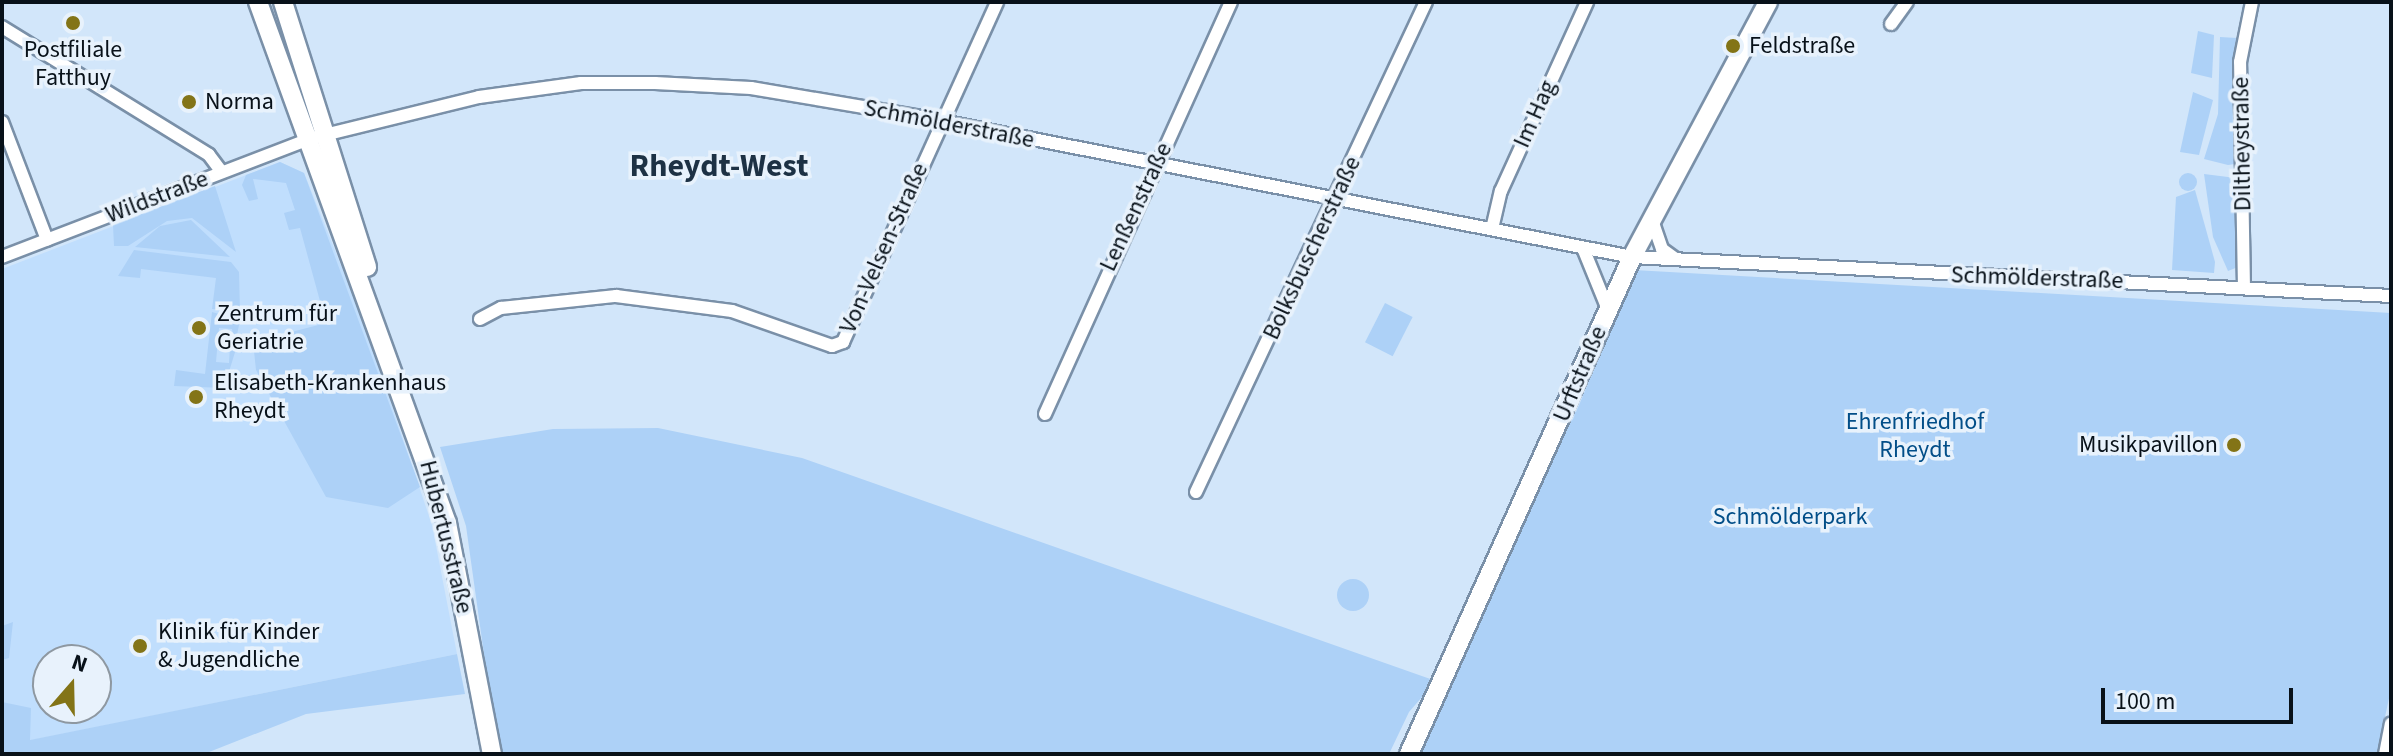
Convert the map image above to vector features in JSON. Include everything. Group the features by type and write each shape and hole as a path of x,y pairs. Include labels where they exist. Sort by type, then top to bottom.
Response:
{"main road":[{"name":"Hubertusstraße","path":"258,2 320,137"},
{"name":"Hubertusstraße","path":"283,2 320,137 379,325 450,534 492,754"},
{"name":"Urftstraße","path":"1409,754 1651,217 1768,2"}],"street":[{"name":"Von-Velsen-Straße","path":"480,319 501,308 616,296 732,311 832,346 843,342 997,2"},
{"name":"Lenßenstraße","path":"1045,414 1231,2"},
{"name":"Bolksbuscherstraße","path":"1196,492 1426,2"},
{"name":"Im Hag","path":"1492,229 1501,191 1587,2"},
{"path":"1891,24 1907,2"},
{"name":"Diltheystraße","path":"2244,288 2240,62 2252,2"},
{"path":"2,27 209,155 222,172"},
{"name":"Schmölderstraße","path":"320,137 479,97 581,83 751,88 941,121 1632,257 2391,296"},
{"path":"2,122 47,240"},
{"name":"Wildstraße","path":"2,257 320,137"},
{"path":"1651,217 1662,249 1683,261"},
{"path":"1583,248 1607,310"},
{"path":"2385,754 2391,724"}],"shaded area":[{"name":"Elisabeth-Krankenhaus Rheydt","path":"280,162 304,173 363,320 432,525 457,654 112,724 112,644 32,644 32,724 111,724 2,746 2,269"}],"green space":[{"path":"2198,31 2214,35 2212,78 2191,73"},
{"path":"2220,37 2237,38 2238,45 2235,164 2228,165 2204,159 2218,114"},
{"path":"2193,92 2213,100 2199,155 2180,152"},
{"path":"280,162 304,173 420,487 388,508 326,497 256,370 253,342 326,323 300,228 289,230 284,213 295,210 286,183 253,179 258,199 249,201 242,185 246,175"},
{"path":"2188,173 2197,182 2188,191 2179,182"},
{"path":"2204,174 2236,178 2238,267 2228,271 2213,237"},
{"path":"215,186 236,252 192,218 167,221 128,246 114,246 113,225"},
{"path":"2195,190 2215,262 2214,273 2172,270 2176,197"},
{"path":"191,220 230,257 135,247 160,226"},
{"path":"134,250 231,262 239,272 240,311 212,309 216,278 141,269 140,278 118,276"},
{"name":"Schmölderpark","path":"1634,270 2391,313 2391,689 2377,754 1418,754"},
{"path":"1385,303 1413,317 1393,356 1365,342"},
{"path":"212,312 240,320 235,345 232,329 219,328 216,362 229,363 230,347 236,349 224,388 174,386 176,370 205,374"},
{"path":"658,428 802,458 1436,681 1409,712 1389,754 498,754 466,526 440,447 553,429"},
{"path":"1353,579 1364,584 1369,595 1364,606 1353,611 1342,606 1337,595 1342,584"},
{"path":"13,622 9,658 2,660 2,626"},
{"path":"457,654 465,694 306,714 204,754 2,754 2,702 31,708 30,740"}],"place":[{"name":"Postfiliale Fatthuy","path":"73,23"},
{"name":"Feldstraße","path":"1733,46"},
{"name":"Norma","path":"189,102"},
{"name":"Zentrum für Geriatrie","path":"199,328"},
{"name":"Elisabeth-Krankenhaus Rheydt","path":"196,397"},
{"name":"Musikpavillon","path":"2234,445"},
{"name":"Klinik für Kinder & Jugendliche","path":"140,646"}],"district":[{"name":"Rheydt-West","path":"719,166"}],"park label":[{"name":"Ehrenfriedhof Rheydt","path":"1915,436"}]}
